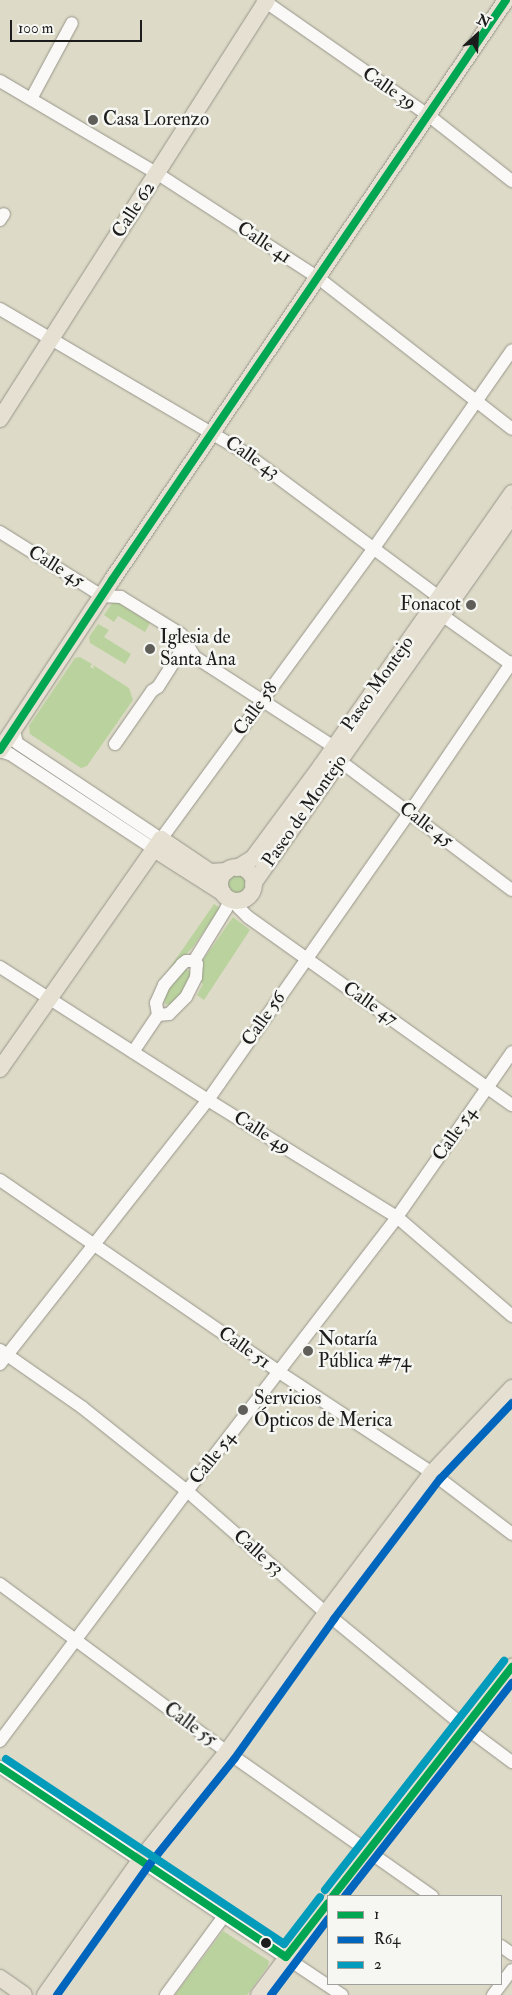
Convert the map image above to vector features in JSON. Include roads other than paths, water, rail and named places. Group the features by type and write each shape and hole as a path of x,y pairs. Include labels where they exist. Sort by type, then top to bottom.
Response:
{"main road":[{"path":"0,750 212,432 506,0"},
{"name":"Calle 62","path":"0,420 50,338 158,174 266,1"},
{"name":"Paseo Montejo","path":"232,869 253,858 337,754 439,597 512,493"},
{"name":"Paseo de Montejo","path":"254,884 337,754 442,615 512,516"},
{"name":"Calle 47","path":"157,844 210,872 232,869"},
{"name":"Calle 47","path":"157,844 228,898"},
{"name":"Calle 58","path":"0,1069 157,844"},
{"path":"232,869 247,871 254,884 251,893 245,899 228,898 220,881 232,869"},
{"path":"45,1995 141,1859 227,1752 326,1614 432,1474 512,1388"},
{"path":"334,1895 512,1667"},
{"path":"259,1995 327,1904"},
{"path":"0,1978 24,1995"}],"street":[{"name":"Calle 39","path":"266,1 428,115 512,181"},
{"path":"31,99 72,23"},
{"name":"Calle 41","path":"0,81 158,174 317,277 512,429"},
{"name":"Calle 43","path":"0,309 212,432 293,486 439,597"},
{"name":"Calle 58","path":"157,844 374,548 512,350"},
{"name":"Calle 45","path":"0,532 102,596 121,597 181,634 195,657 263,700 337,754 512,890"},
{"path":"442,615 512,664"},
{"path":"115,744 152,691 158,687 186,643"},
{"name":"Calle 56","path":"2,1356 208,1100 512,664"},
{"name":"Calle 47","path":"14,731 17,743 157,844"},
{"name":"Calle 47","path":"0,750 10,754 132,827"},
{"path":"194,961 226,909 228,898"},
{"name":"Calle 47","path":"228,898 248,917 305,959 512,1105"},
{"path":"133,1052 158,1015 156,1003 164,986 182,964 186,961 194,961"},
{"path":"158,1015 169,1014 186,997 196,977 197,964 194,961"},
{"name":"Calle 49","path":"0,967 208,1100 397,1217 512,1316"},
{"name":"Calle 54","path":"0,1741 187,1491 397,1217 512,1052"},
{"name":"Calle 51","path":"0,1180 279,1372 432,1474 512,1534"},
{"name":"Calle 53","path":"2,1356 83,1408 187,1491 326,1614 465,1727 512,1762"},
{"name":"Calle 55","path":"0,1584 227,1752 431,1895"},
{"path":"0,1767 141,1859 327,1985"},
{"path":"166,1995 224,1916"},
{"path":"502,1983 512,1970"},
{"path":"327,1985 342,1995"},
{"path":"493,1995 501,1985"}],"place":[{"name":"Casa Lorenzo","path":"93,120"},
{"name":"Fonacot","path":"471,605"},
{"name":"Iglesia de Santa Ana","path":"150,649"},
{"name":"Notaría Pública #74","path":"308,1351"},
{"name":"Servicios Ópticos de Merica","path":"243,1410"}]}
